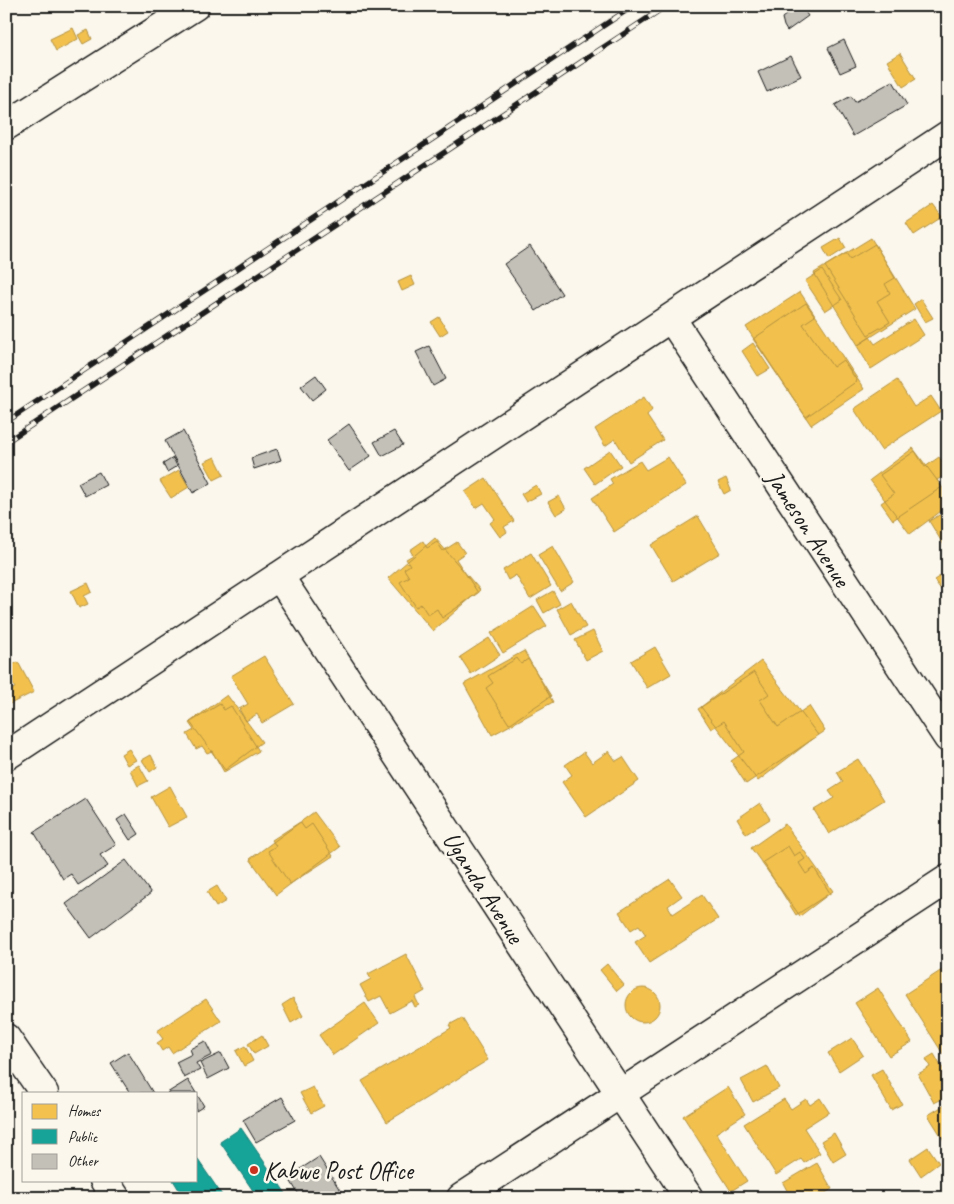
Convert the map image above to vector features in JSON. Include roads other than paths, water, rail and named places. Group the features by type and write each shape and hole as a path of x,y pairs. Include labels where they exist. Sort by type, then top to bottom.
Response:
{"street":[{"path":"6,126 195,6"},
{"path":"6,756 948,135"},
{"name":"Jameson Avenue","path":"671,318 948,738"},
{"name":"Uganda Avenue","path":"279,576 689,1198"},
{"path":"460,1198 948,879"},
{"path":"6,1038 43,1092"},
{"path":"105,1182 116,1198"}],"railway":[{"path":"6,422 633,6"},
{"path":"6,442 666,6"}],"place":[{"name":"Kabwe Post Office","path":"254,1170"}]}
